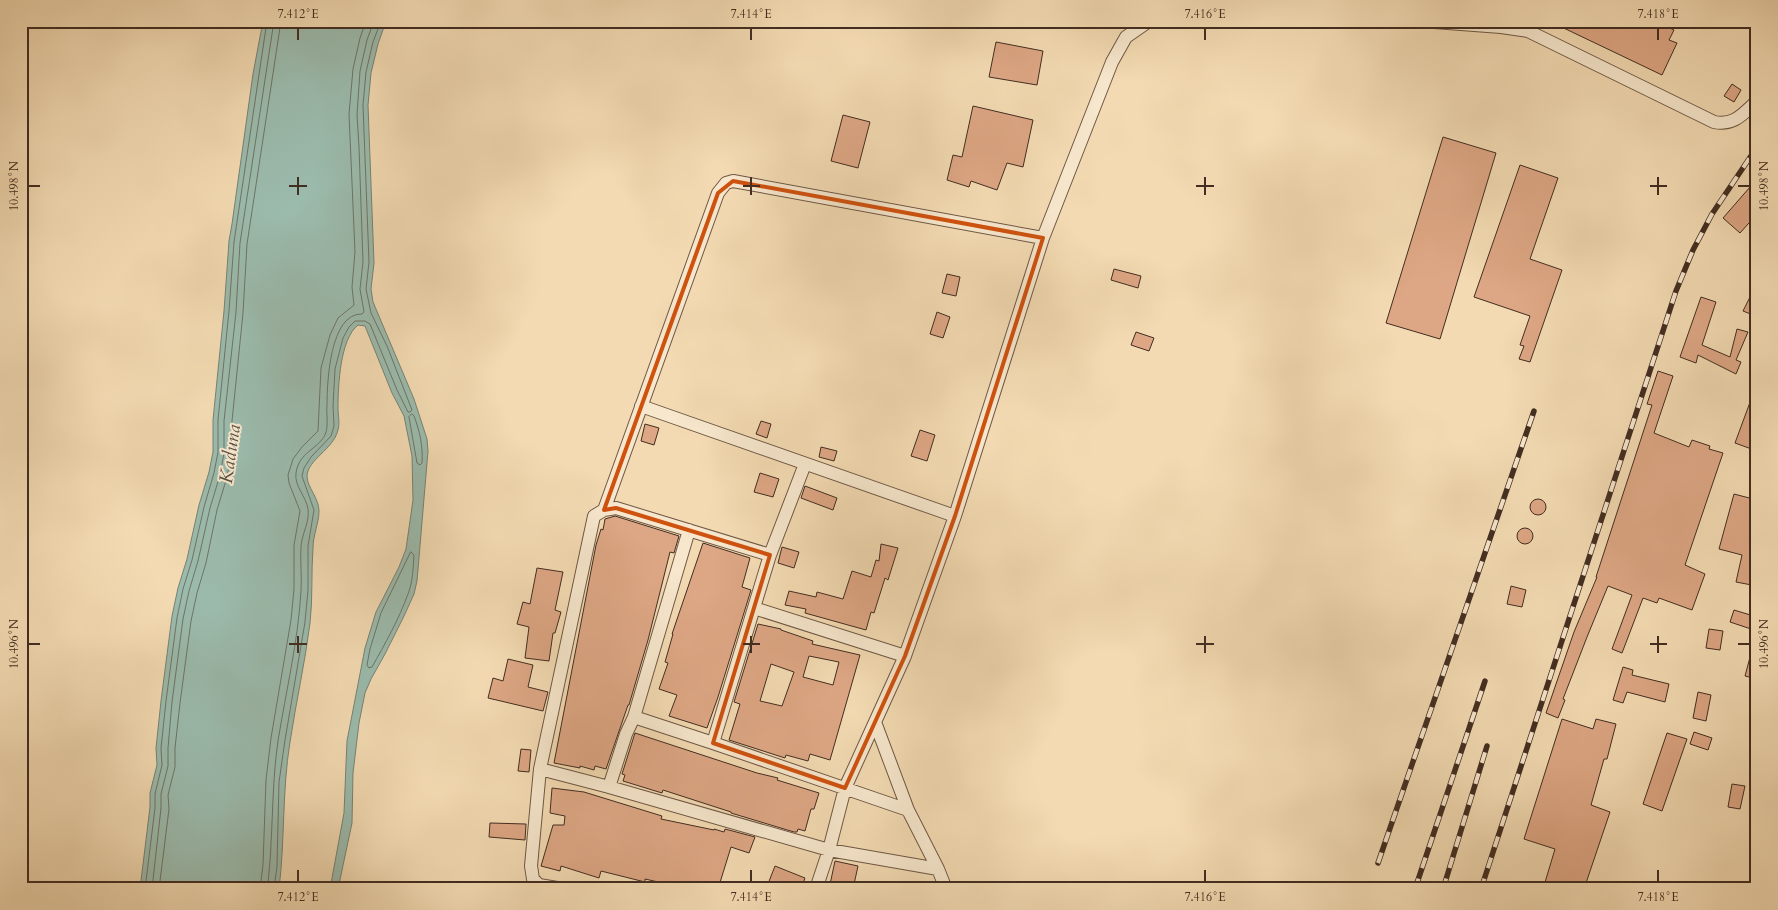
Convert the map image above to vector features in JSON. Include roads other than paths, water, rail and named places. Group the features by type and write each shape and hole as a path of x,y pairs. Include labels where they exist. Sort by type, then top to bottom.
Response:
{"street":[{"path":"816,889 829,850 845,788 905,656 954,516 1043,238 1112,62 1126,37 1149,21"},
{"path":"1421,21 1501,27 1528,32 1566,48 1714,122 1725,124 1739,118 1757,101"},
{"path":"604,510 718,194 726,183 733,181 1043,238"},
{"path":"641,406 954,516"},
{"path":"713,743 770,555 805,464"},
{"path":"564,889 539,885 533,879 531,866 540,769 594,516 604,510 616,508 770,555"},
{"path":"610,787 626,734 634,717 689,530"},
{"path":"754,608 905,656"},
{"path":"634,717 908,810"},
{"path":"875,722 908,810 946,889"},
{"path":"540,769 610,787 829,850 938,869"}],"water":[{"name":"Kaduna","path":"263,21 386,21 371,73 368,105 374,263 371,289 373,302 414,399 427,439 428,451 417,581 414,594 404,616 365,693 353,773 352,823 338,889 330,889 344,813 347,741 365,648 376,612 406,549 413,500 412,456 404,416 392,393 365,326 358,325 347,341 341,364 338,430 331,443 312,464 307,476 317,502 319,516 313,543 310,623 287,760 279,889 140,889 150,793 157,765 156,748 172,616 213,452 213,420 229,241 253,74"}],"railway":[{"path":"1481,889 1676,291 1693,250 1712,214 1757,147"},
{"path":"1378,863 1534,411"},
{"path":"1415,889 1485,681"},
{"path":"1443,889 1487,746"}]}
